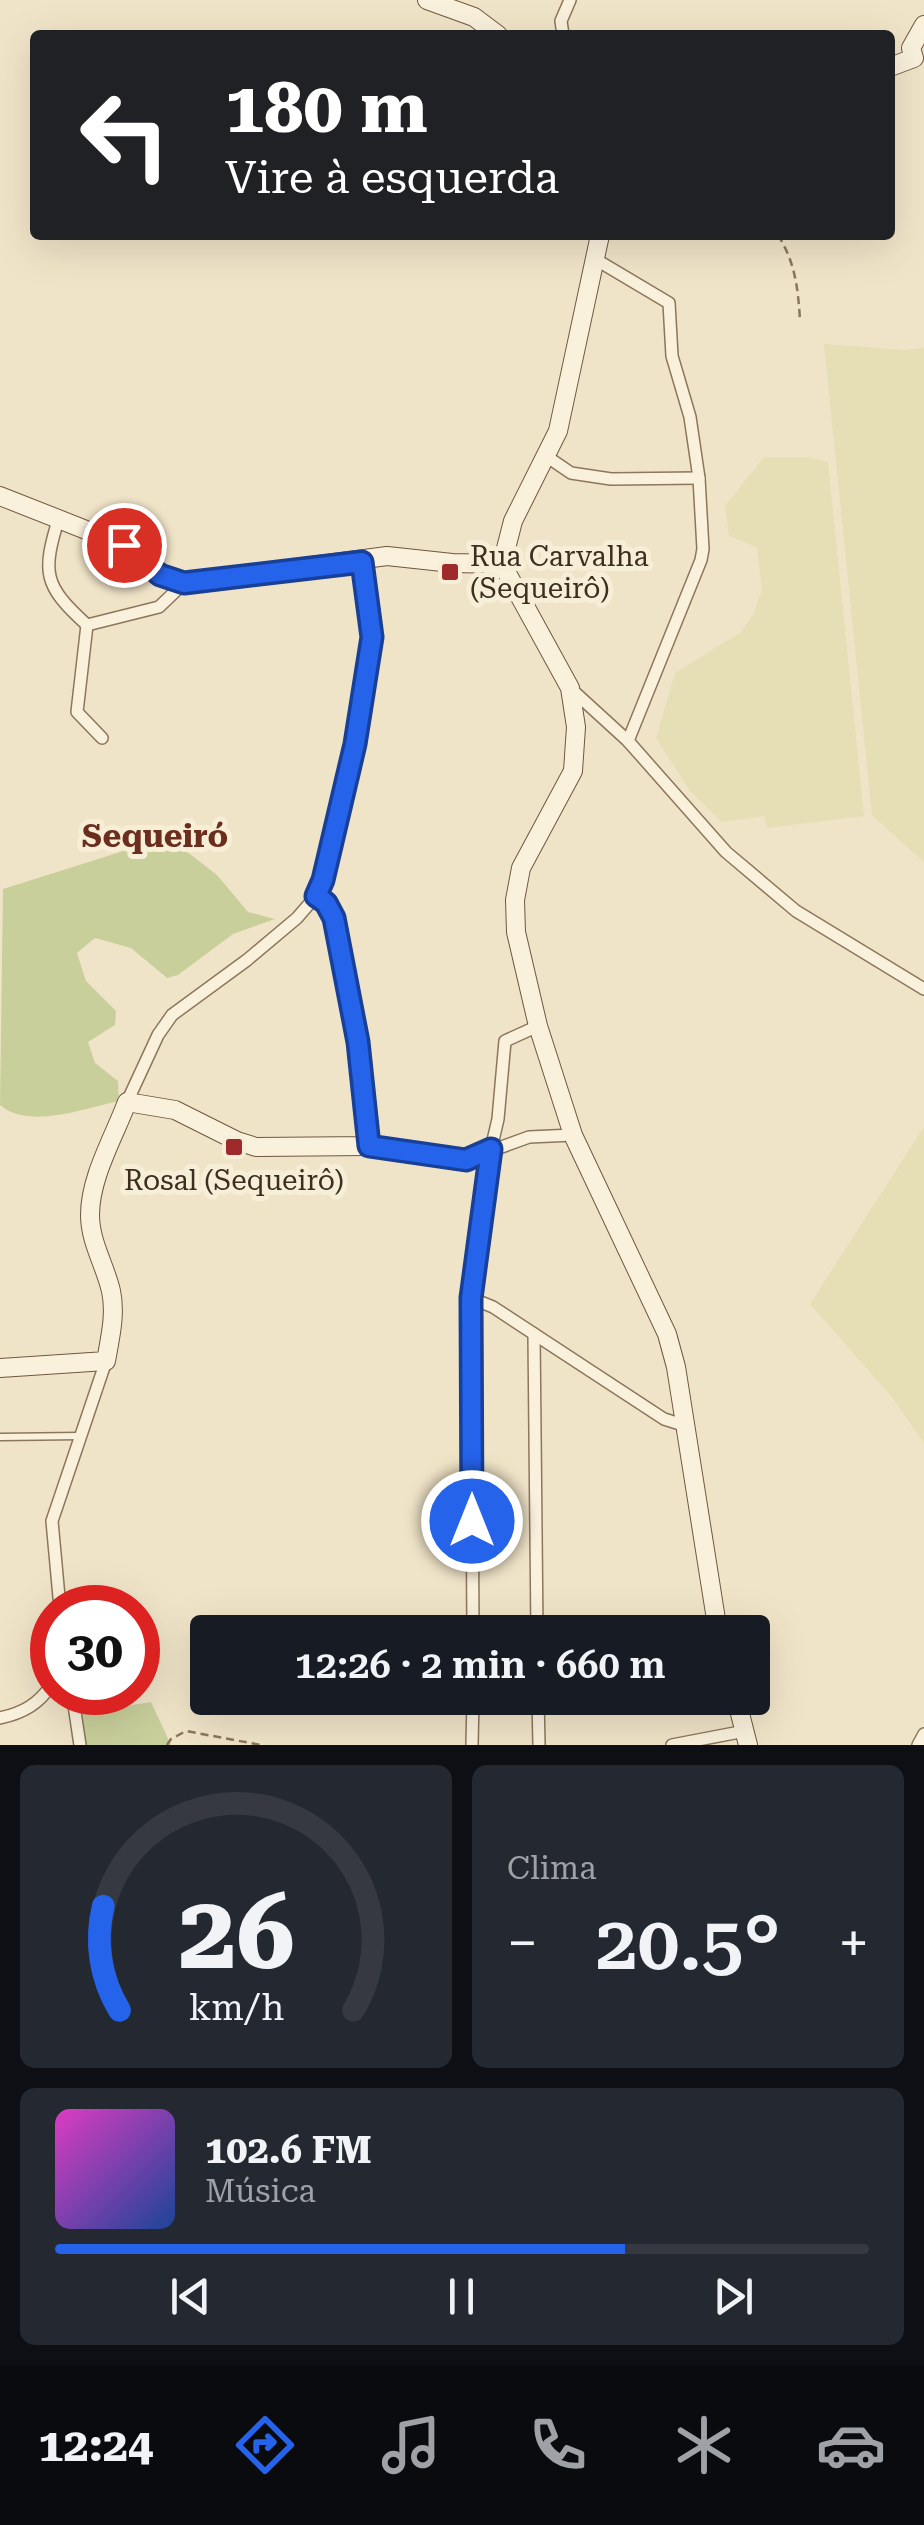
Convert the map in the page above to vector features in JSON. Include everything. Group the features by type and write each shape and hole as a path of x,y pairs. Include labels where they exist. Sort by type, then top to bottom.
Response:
{"street":[{"path":"427,0 474,17 491,30"},
{"path":"563,30 561,20 570,0"},
{"path":"919,59 911,48 924,25"},
{"path":"599,240 558,431 512,521 502,564 570,688 628,742 726,852 796,911 924,989"},
{"path":"595,259 669,303 672,356 690,417 699,478 703,549 628,742"},
{"path":"546,456 571,473 612,479 699,478"},
{"path":"0,496 124,545 160,575 184,583 387,556 452,564 502,564"},
{"path":"59,518 46,562 62,602 87,625"},
{"path":"58,1585 52,1521 106,1361 114,1319 111,1291 95,1245 90,1216 94,1188 127,1102 172,1014 297,918 316,896 323,880 355,744 372,637 362,562"},
{"path":"87,625 159,607 184,583"},
{"path":"87,625 77,712 102,738"},
{"path":"570,688 576,726 573,771 521,868 516,932 538,1026 572,1135 667,1334 676,1367 715,1615"},
{"path":"316,896 326,903 334,918 358,1042 369,1146"},
{"path":"473,1615 471,1298 498,1119 505,1041 538,1026"},
{"path":"127,1102 174,1110 256,1147 369,1146 466,1160 529,1137 572,1135"},
{"path":"471,1298 493,1307 664,1419 683,1425"},
{"path":"534,1334 537,1615"},
{"path":"0,1368 106,1361"},
{"path":"0,1718 22,1714 30,1708"},
{"path":"75,1715 80,1745"},
{"path":"472,1745 473,1715"},
{"path":"538,1715 538,1745"},
{"path":"918,1745 924,1734"},
{"path":"672,1745 746,1738"}],"lane":[{"path":"0,1438 82,1436"}],"path":[{"path":"781,240 797,278 800,320"},
{"path":"167,1745 186,1730 261,1745"}],"shaded area":[{"path":"824,344 924,348 924,862 872,815"},
{"path":"764,457 807,457 828,462 864,816 767,828 764,816 722,822 690,791 656,738 675,673 741,632 753,615 762,590 757,547 729,536 725,506"},
{"path":"924,1127 924,1443 891,1396 810,1304"}],"green space":[{"path":"168,837 217,875 248,912 275,919 233,934 178,975 167,978 131,948 95,938 77,953 86,981 116,1011 115,1025 88,1042 95,1063 118,1081 119,1101 41,1117 12,1112 0,1105 3,889"},
{"path":"75,1715 157,1715 171,1745 82,1745"}],"place":[{"name":"Rua Carvalha (Sequeirô)","path":"450,572"},
{"name":"Rosal (Sequeirô)","path":"234,1147"}],"district":[{"name":"Sequeiró","path":"155,836"}],"route":[{"path":"124,545 160,575 184,583 362,562 372,637 355,744 316,896 326,903 334,918 344,965 358,1042 369,1146 466,1160 491,1149 471,1298 472,1521"}]}
